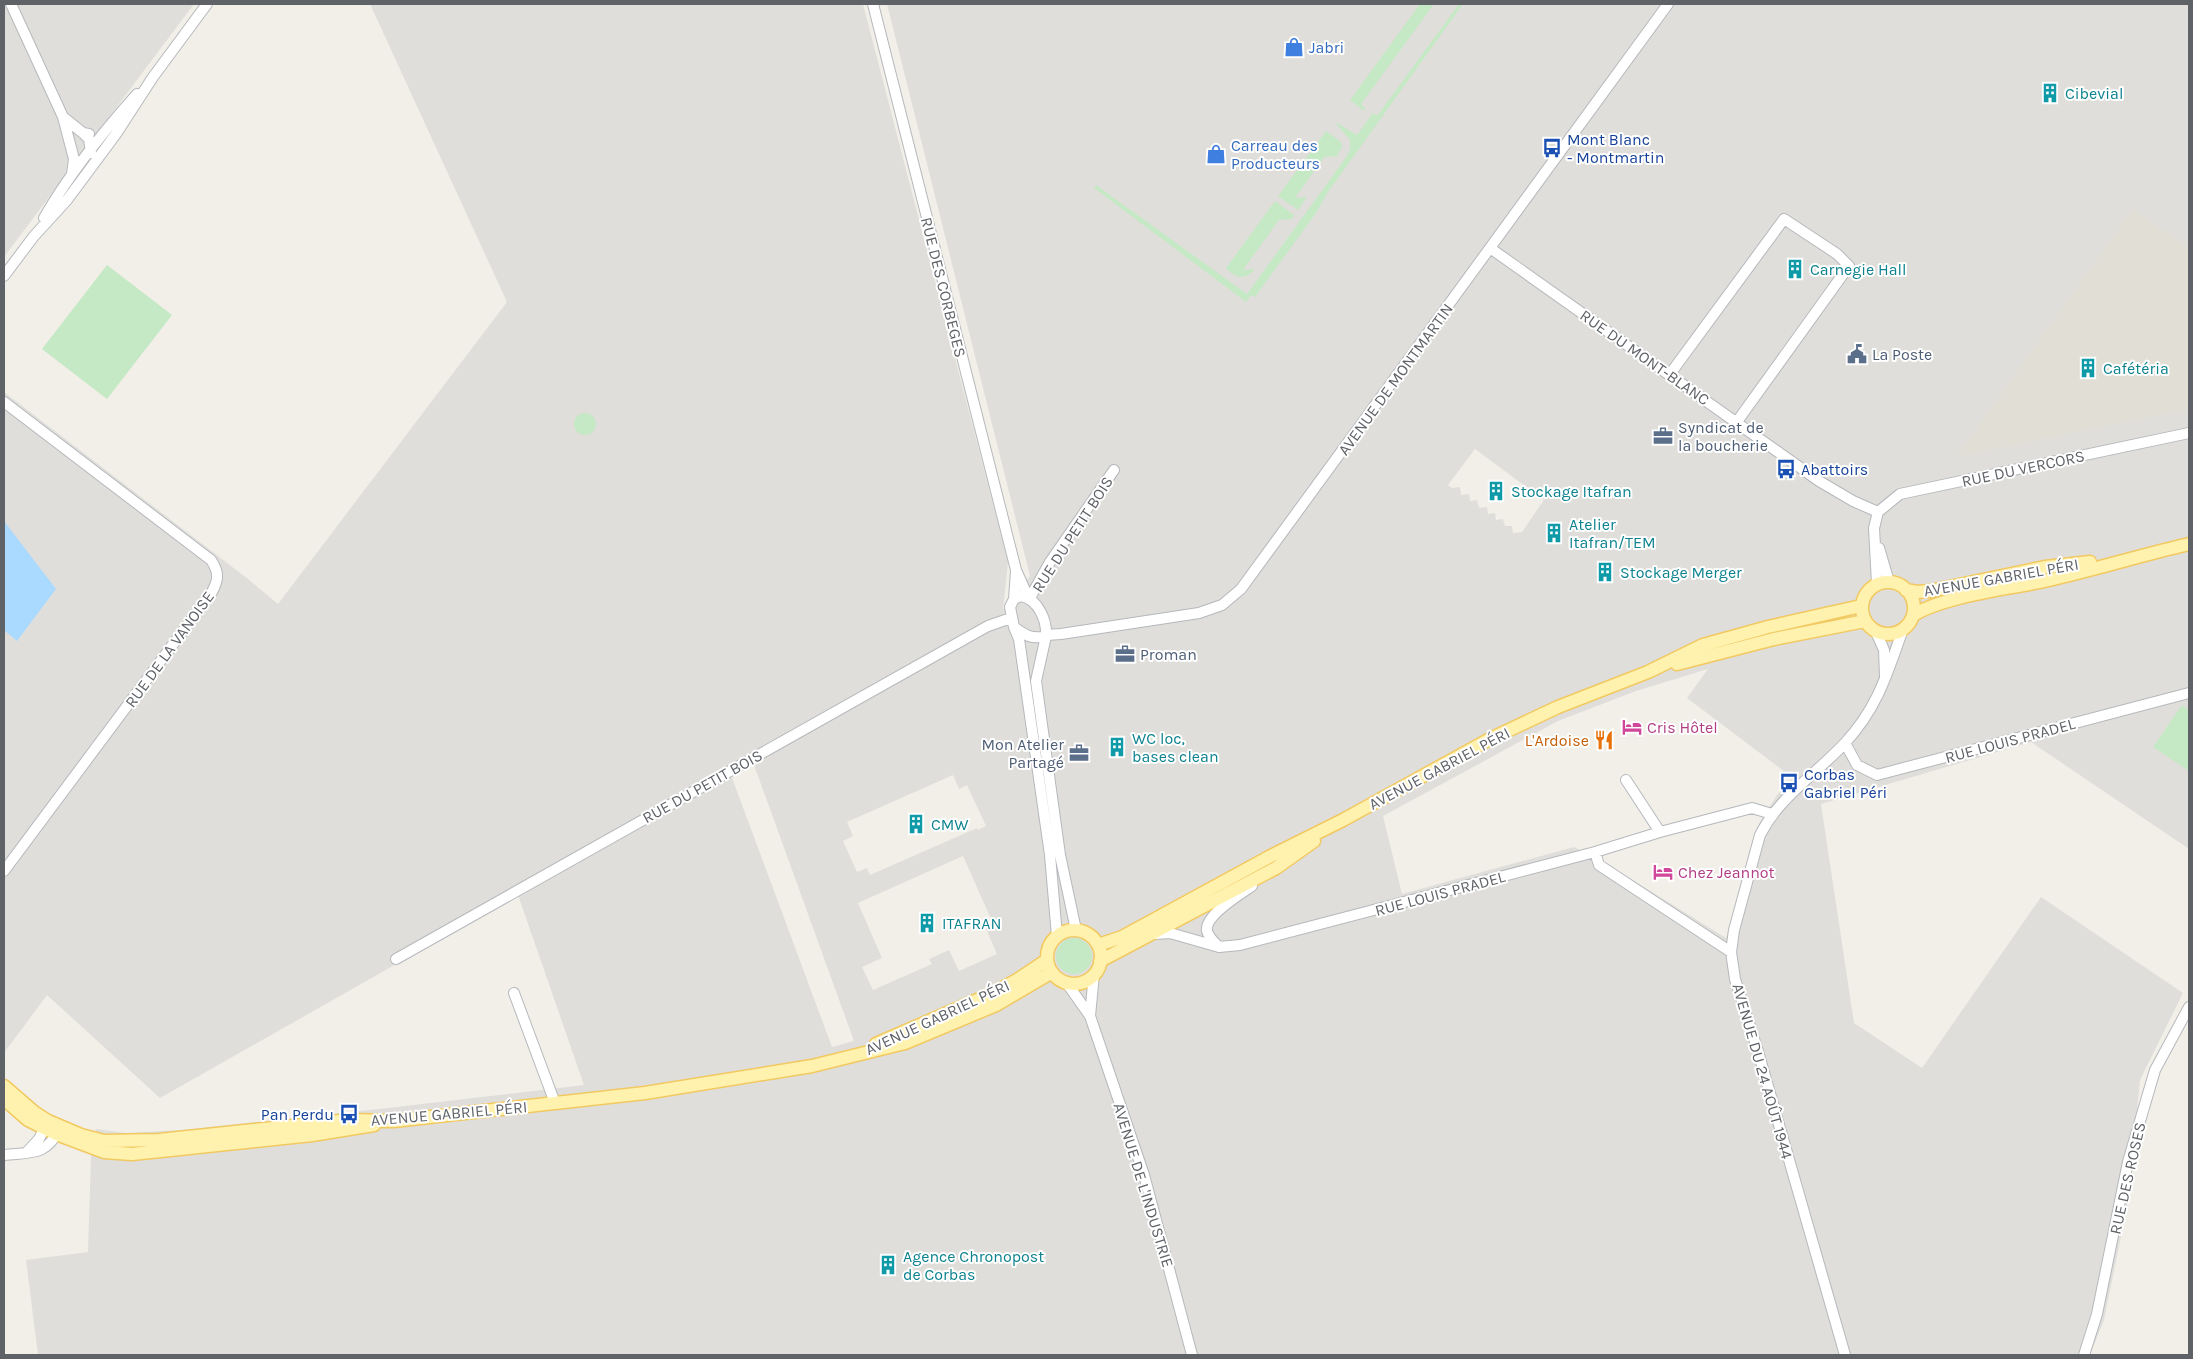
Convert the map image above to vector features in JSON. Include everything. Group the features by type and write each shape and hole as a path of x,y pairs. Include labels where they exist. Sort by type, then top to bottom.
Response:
{"main road":[{"name":"AVENUE GABRIEL PÉRI","path":"1913,615 1933,606 2050,580 2125,558 2189,544"},
{"name":"AVENUE GABRIEL PÉRI","path":"1906,590 1917,592 1930,591 2045,566 2125,558"},
{"path":"1883,583 1895,583 1906,590 1913,602 1913,615 1903,630 1887,634 1876,632 1864,621 1861,606 1866,593 1883,583"},
{"name":"AVENUE GABRIEL PÉRI","path":"1098,945 1122,937 1269,857 1343,820 1490,739 1558,707 1648,672 1704,645 1768,627 1861,606"},
{"name":"AVENUE GABRIEL PÉRI","path":"1648,672 1774,639 1864,621"},
{"name":"AVENUE GABRIEL PÉRI","path":"1100,961 1276,868 1343,820"},
{"path":"1076,930 1089,934 1098,945 1100,961 1094,974 1081,982 1066,982 1052,972 1047,960 1050,945 1057,936 1066,931 1076,930"},
{"name":"AVENUE GABRIEL PÉRI","path":"851,1057 991,994 1017,980 1047,960"},
{"name":"AVENUE GABRIEL PÉRI","path":"46,1125 58,1130 119,1142 238,1137 349,1120 394,1121 645,1093 758,1076 851,1057 905,1043 996,1005 1052,972"},
{"path":"4,1086 46,1125"},
{"path":"4,1099 28,1120 46,1125"}],"street":[{"path":"11,4 63,117 71,142 74,160 72,175"},
{"path":"4,276 34,236 66,200 116,134 153,77 207,4"},
{"name":"RUE DES CORBEGES","path":"873,4 1016,570 1029,598 1042,615 1046,635"},
{"name":"AVENUE DE MONTMARTIN","path":"1012,622 1027,636 1037,639 1046,635 1199,613 1222,605 1241,589 1668,4"},
{"path":"34,236 72,175 119,114 153,77"},
{"path":"63,117 89,139 91,151 89,160 66,200"},
{"path":"83,133 92,135 104,134"},
{"path":"71,142 81,150 91,151 97,149 108,138 116,134"},
{"path":"1670,374 1784,219 1837,254 1849,266 1736,423"},
{"name":"RUE DU MONT-BLANC","path":"1490,248 1819,481 1853,501 1878,512"},
{"name":"RUE DE LA VANOISE","path":"4,402 210,560 217,569 217,582 212,592 4,871"},
{"name":"RUE DU VERCORS","path":"1878,512 1900,494 2189,433"},
{"name":"RUE DU PETIT BOIS","path":"1029,598 1050,562 1114,470"},
{"path":"1878,512 1874,528 1883,583"},
{"name":"RUE DES CORBEGES","path":"1012,622 1010,607 1014,599 1016,570"},
{"path":"1014,599 1022,596 1029,598"},
{"path":"1012,622 1019,639 1046,826 1057,936"},
{"name":"RUE DU PETIT BOIS","path":"396,959 988,626 1012,622"},
{"name":"AVENUE DU 24 AOÛT 1944","path":"1845,1355 1757,1048 1735,979 1731,952 1734,930 1760,835 1772,814 1845,743 1867,716 1877,699 1892,664 1903,630"},
{"path":"1876,632 1884,650 1885,678"},
{"path":"1046,635 1036,681 1060,855 1076,930"},
{"name":"RUE LOUIS PRADEL","path":"1845,743 1857,765 1877,775 2189,694"},
{"path":"1626,780 1660,832"},
{"name":"RUE LOUIS PRADEL","path":"1151,934 1170,933 1218,947 1240,945 1595,852 1660,832 1752,808 1772,814"},
{"path":"1595,852 1599,865 1731,952"},
{"path":"1218,947 1207,931 1211,918 1276,868"},
{"name":"AVENUE DE L'INDUSTRIE","path":"1090,1016 1094,974"},
{"name":"AVENUE DE L'INDUSTRIE","path":"1066,982 1090,1016 1144,1175 1192,1355"},
{"path":"514,993 555,1103"},
{"name":"RUE DES ROSES","path":"2084,1355 2098,1314 2128,1162 2155,1070 2189,1007"},
{"path":"26,1152 39,1140 46,1125"},
{"path":"4,1154 40,1152 49,1146 58,1130"}],"shaded area":[{"path":"4,4 194,4 4,257"},
{"path":"370,4 863,4 1008,562 1003,610 1030,576 887,4 2189,4 2189,849 2031,742 1821,804 1854,1023 1922,1068 2041,897 2183,993 2140,1080 2127,1207 2104,1320 2090,1355 38,1355 26,1260 88,1252 91,1157 96,1129 126,1133 182,1130 584,1085 518,895 160,1098 47,995 4,1053 4,392 278,604 507,302","holes":["1475,449 1544,500 1522,532 1513,533 1512,526 1505,526 1503,519 1496,520 1495,513 1488,514 1487,507 1479,508 1477,500 1470,501 1469,494 1461,495 1460,487 1452,488 1448,485","1708,669 1687,698 1793,778 1777,795 1760,822 1726,938 1602,861 1574,847 1402,894 1383,816 1558,721 1636,691","750,754 854,1041 832,1047 728,767","953,775 959,789 967,785 986,826 978,830 977,828 870,875 867,868 857,872 843,841 853,836 847,822","963,856 992,921 984,924 997,954 959,971 949,950 929,959 932,964 873,990 862,967 882,958 858,903"]},
{"path":"2133,209 2189,249 2189,409 1956,457"}],"green space":[{"path":"1420,4 1434,4 1361,104 1365,108 1364,111 1350,100"},
{"path":"1459,4 1463,4 1328,192 1316,213 1255,297 1251,295 1246,302 1094,188 1096,185 1247,294 1347,156 1350,149 1350,140 1336,124 1357,135 1373,113 1377,116"},
{"path":"1326,131 1341,142 1342,147 1337,156 1324,157 1295,198 1307,197 1298,210 1278,196"},
{"path":"1275,201 1294,215 1292,219 1279,220 1243,270 1255,269 1252,273 1244,277 1233,274 1226,268"},
{"path":"107,265 172,315 107,399 42,349"},
{"path":"585,413 593,416 596,424 593,432 585,435 577,432 574,424 577,416"},
{"path":"2182,705 2189,710 2189,771 2153,747"},
{"path":"1074,938 1086,944 1092,956 1086,968 1074,974 1062,968 1056,956 1062,944"}],"water":[{"path":"4,521 56,589 17,641 4,630"}],"place":[{"name":"Jabri","path":"1294,47"},
{"name":"Cibevial","path":"2050,93"},
{"name":"Mont Blanc - Montmartin","path":"1552,148"},
{"name":"Carreau des Producteurs","path":"1216,154"},
{"name":"Carnegie Hall","path":"1795,269"},
{"name":"La Poste","path":"1857,354"},
{"name":"Cafétéria","path":"2088,368"},
{"name":"Syndicat de la boucherie","path":"1663,436"},
{"name":"Abattoirs","path":"1786,469"},
{"name":"Stockage Itafran","path":"1496,491"},
{"name":"Atelier Itafran/TEM","path":"1554,533"},
{"name":"Stockage Merger","path":"1605,572"},
{"name":"Proman","path":"1125,654"},
{"name":"Cris Hôtel","path":"1632,727"},
{"name":"L'Ardoise","path":"1604,740"},
{"name":"WC loc, bases clean","path":"1117,747"},
{"name":"Mon Atelier Partagé","path":"1079,753"},
{"name":"Corbas Gabriel Péri","path":"1789,783"},
{"name":"CMW","path":"916,824"},
{"name":"Chez Jeannot","path":"1663,872"},
{"name":"ITAFRAN","path":"927,923"},
{"name":"Pan Perdu","path":"349,1114"},
{"name":"Agence Chronopost de Corbas","path":"888,1265"}]}
